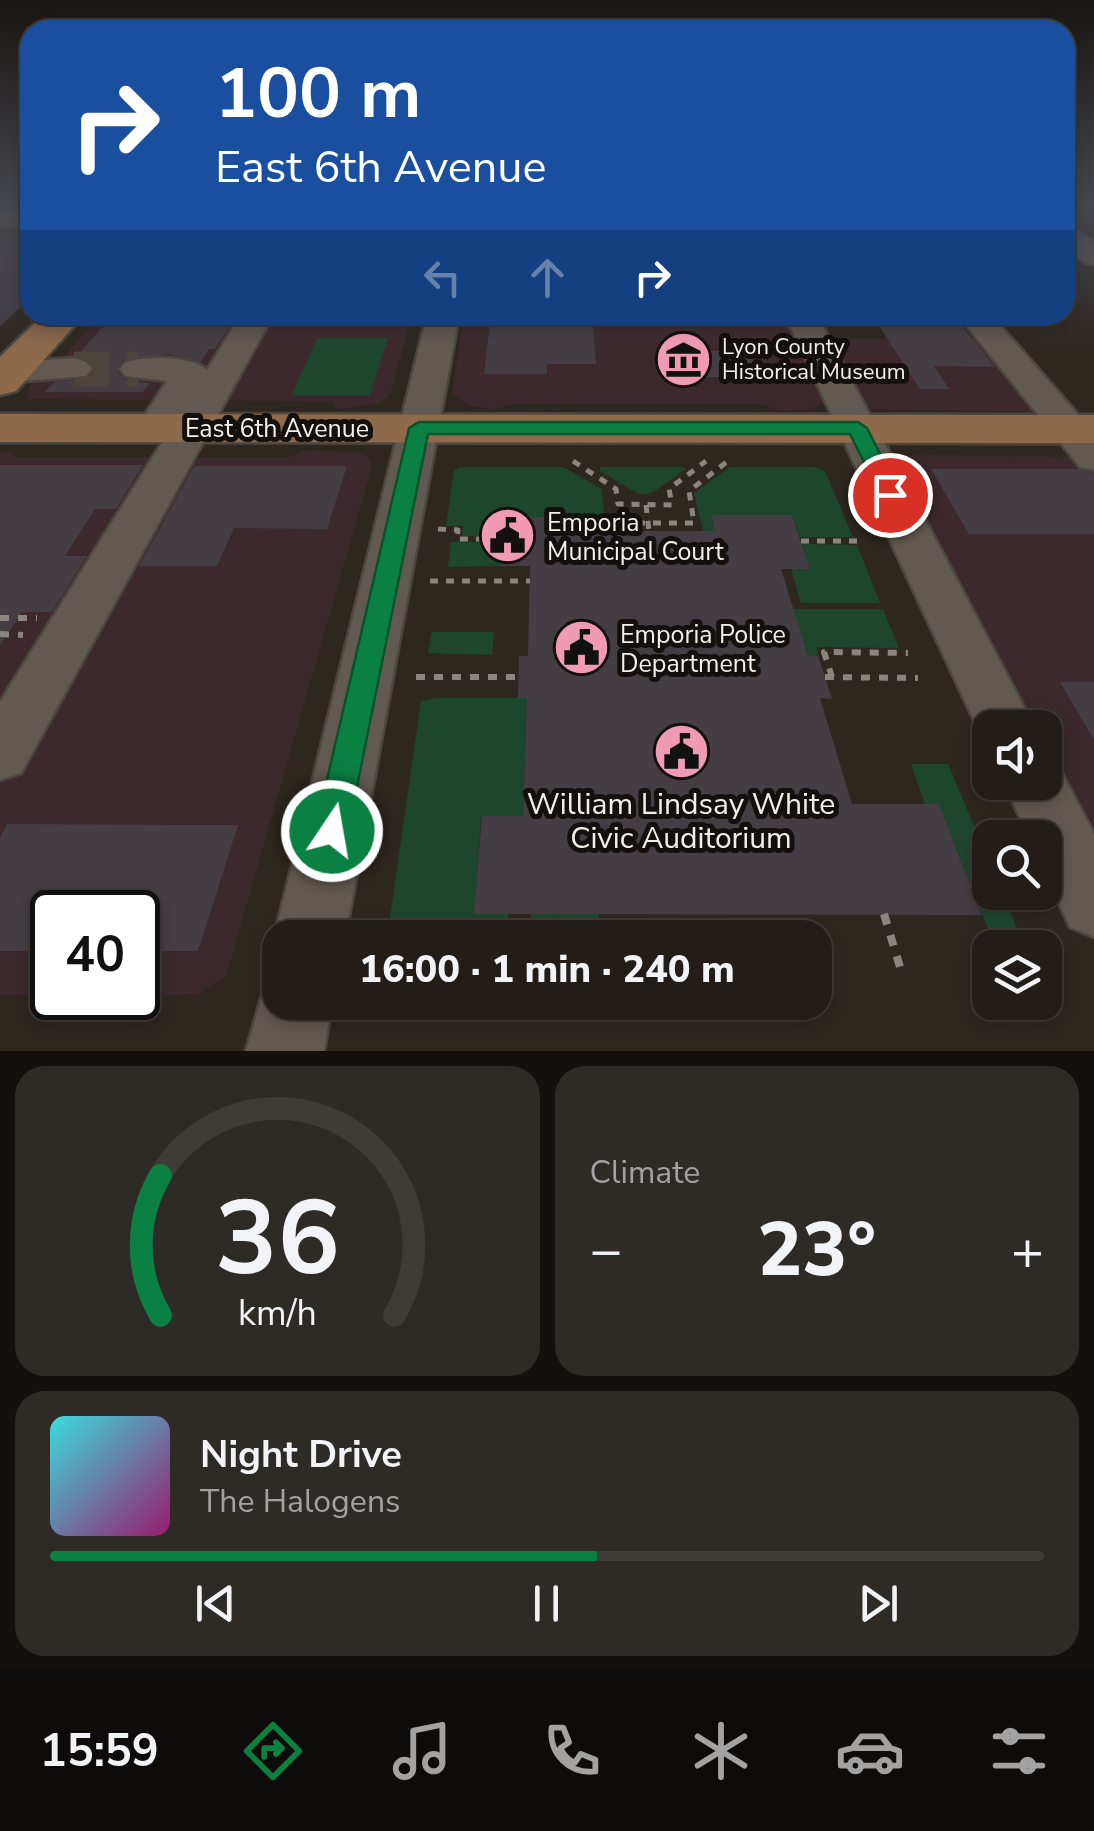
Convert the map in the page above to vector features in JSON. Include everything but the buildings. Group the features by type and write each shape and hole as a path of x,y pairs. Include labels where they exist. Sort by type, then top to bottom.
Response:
{"main road":[{"path":"6,377 55,325"},
{"name":"East 6th Avenue","path":"0,428 858,428 1086,438"}],"street":[{"path":"0,754 173,428 250,325"},
{"path":"313,920 441,325"},
{"path":"806,325 997,710"},
{"path":"983,325 1086,438"},
{"path":"6,377 74,369"},
{"path":"138,369 190,372 173,428"},
{"path":"1043,800 1094,904"},
{"path":"285,1051 291,1020"}],"path":[{"path":"572,460 616,489 618,504 646,505 672,505 670,489 706,461"},
{"path":"589,522 611,527 681,527 694,523 688,491 728,461"},
{"path":"646,505 648,527"},
{"path":"438,529 458,530 457,540 503,540"},
{"path":"801,541 861,541"},
{"path":"430,582 530,582"},
{"path":"908,653 824,652 828,677 918,678"},
{"path":"416,677 518,677"},
{"path":"884,914 900,967"}],"shaded area":[{"path":"92,325 409,325 390,395 377,404 342,409 333,401 27,399 32,378 51,371"},
{"path":"462,325 791,325 825,401 812,409 782,411 759,404 515,404 495,409 469,406 452,393"},
{"path":"831,339 1008,339 1070,412 874,409 863,402"},
{"path":"306,450 357,452 368,457 372,467 226,976 197,994 160,995 160,890 30,890 30,995 0,995 0,451 16,457 289,457"},
{"path":"913,455 1094,457 1094,842 1062,780 1062,710 1026,710 897,462"}],"green space":[{"path":"317,338 388,338 370,395 292,395"},
{"path":"460,467 563,467 602,489 604,517 506,517 503,536 462,536 463,526 446,526 454,471"},
{"path":"600,467 686,469 644,494 600,471"},
{"path":"730,467 815,467 825,471 853,537 800,537 792,515 711,516 715,531 703,531 694,493"},
{"path":"451,542 503,542 502,566 448,567"},
{"path":"802,544 857,545 880,603 801,603 791,569 810,569"},
{"path":"793,609 883,609 899,648 817,647 818,656 808,656"},
{"path":"432,632 494,632 492,655 428,653"},
{"path":"527,698 523,816 481,816 475,913 508,914 508,920 390,920 421,701"},
{"path":"911,764 948,764 972,821 972,888 939,804 925,804"},
{"path":"981,910 1009,910 1018,930 988,930"},
{"path":"531,914 599,914 599,920 531,920"}],"tunnel":[{"path":"74,369 138,369"}],"place":[{"name":"Lyon County Historical Museum","path":"683,359"},
{"name":"Emporia Municipal Court","path":"508,536"},
{"name":"Emporia Police Department","path":"581,648"},
{"name":"William Lindsay White Civic Auditorium","path":"681,751"}],"route":[{"path":"332,831 419,428 858,428 890,495"}]}
